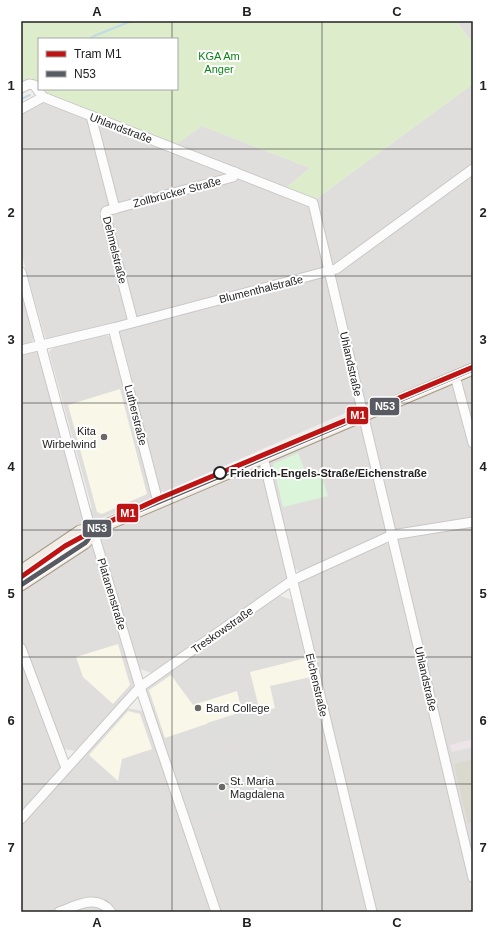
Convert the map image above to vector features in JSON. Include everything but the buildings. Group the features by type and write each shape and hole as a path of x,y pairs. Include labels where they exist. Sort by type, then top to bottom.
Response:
{"main road":[{"path":"21,571 80,531 92,531 473,369"},
{"path":"21,585 85,543 90,538 92,531"}],"street":[{"path":"21,88 29,84 34,85 42,96 21,109"},
{"name":"Uhlandstraße","path":"42,96 313,203 473,878"},
{"name":"Dehmelstraße","path":"91,116 115,209 106,211 105,214 133,322"},
{"name":"Blumenthalstraße","path":"21,350 113,328 336,269 473,169"},
{"name":"Zollbrücker Straße","path":"115,209 233,177 235,172"},
{"name":"Platanenstraße","path":"21,272 88,520 140,687 216,912"},
{"name":"Lutherstraße","path":"113,328 158,502"},
{"path":"455,376 473,443"},
{"name":"Eichenstraße","path":"264,457 372,912"},
{"name":"Treskowstraße","path":"21,819 140,687 293,580 392,535 473,522"},
{"path":"21,648 66,768"},
{"path":"59,912 90,902 103,904 111,912"}],"shaded area":[{"path":"456,21 473,21 473,43"},
{"path":"473,84 473,166 336,265 332,264 316,199"},
{"path":"42,101 88,118 110,207 100,211 99,214 128,318 123,321 48,339 45,337 21,252 21,112"},
{"path":"94,121 231,173 119,206"},
{"path":"202,126 310,168 283,190 174,146"},
{"path":"473,172 473,362 369,406 365,405 335,277"},
{"path":"238,177 309,204 323,266 320,269 137,317 135,316 110,214"},
{"path":"321,277 326,278 327,280 357,408 164,492 159,491 125,351 122,350 118,331"},
{"path":"21,292 34,337 31,344 21,346"},
{"path":"104,334 110,337 152,495 148,500 94,521 89,514 92,508 49,352 53,348"},
{"path":"36,351 39,352 41,356 39,358 84,521 81,526 63,538 61,537 56,541 56,543 46,550 44,548 21,564 21,355"},
{"path":"473,374 473,859 369,422 370,419"},
{"name":"Kita Wirbelwind","path":"120,389 147,494 102,514 97,512 68,405"},
{"path":"360,423 362,424 386,532 383,535 302,572 299,571 293,567 269,462 270,460"},
{"path":"258,466 262,469 287,578 152,673 140,669 99,538 100,535 102,532"},
{"path":"91,543 93,544 135,686 75,751 63,749 21,639 21,588"},
{"path":"384,543 388,544 391,548 473,897 473,912 376,912 298,585 300,581"},
{"path":"278,595 292,600 368,912 220,912 145,689"},
{"path":"118,644 130,685 113,704 83,677 76,657"},
{"name":"Bard College","path":"306,658 311,677 270,686 275,708 260,712 250,672"},
{"path":"21,663 61,768 21,812"},
{"name":"Bard College","path":"171,675 193,705 237,691 242,712 165,738 149,690"},
{"path":"126,708 143,711 211,912 113,912 85,901 54,912 21,912 21,825"},
{"path":"128,711 140,714 152,749 122,759 118,781 89,755"},
{"path":"242,712 260,712 263,727 214,744 207,723"},
{"path":"473,739 473,747 452,752 450,745"},
{"path":"268,748 278,792 194,821 179,778"},
{"path":"473,759 473,822 468,824 454,764"},
{"path":"90,903 109,912 63,912"}],"green space":[{"name":"KGA Am Anger","path":"21,21 456,21 473,43 473,84 316,199 312,200 283,190 310,168 202,126 174,146 44,96 40,90 178,90 178,38 38,38 38,88 31,77 23,82 21,79"},
{"path":"298,453 308,479 322,476 328,496 283,507 273,464"}],"waterway":[{"path":"91,38 129,22 136,21"},
{"path":"21,99 30,95"}],"tram line":[{"name":"M1","path":"21,577 65,546 113,520 158,499 473,367"}],"transit line":[{"name":"N53","path":"21,585 85,543 99,527 473,369"}],"place":[{"name":"Kita Wirbelwind","path":"104,437"},
{"name":"Friedrich-Engels-Straße/Eichenstraße","path":"220,473"},
{"name":"Bard College","path":"198,708"},
{"name":"St. Maria Magdalena","path":"222,787"}]}
